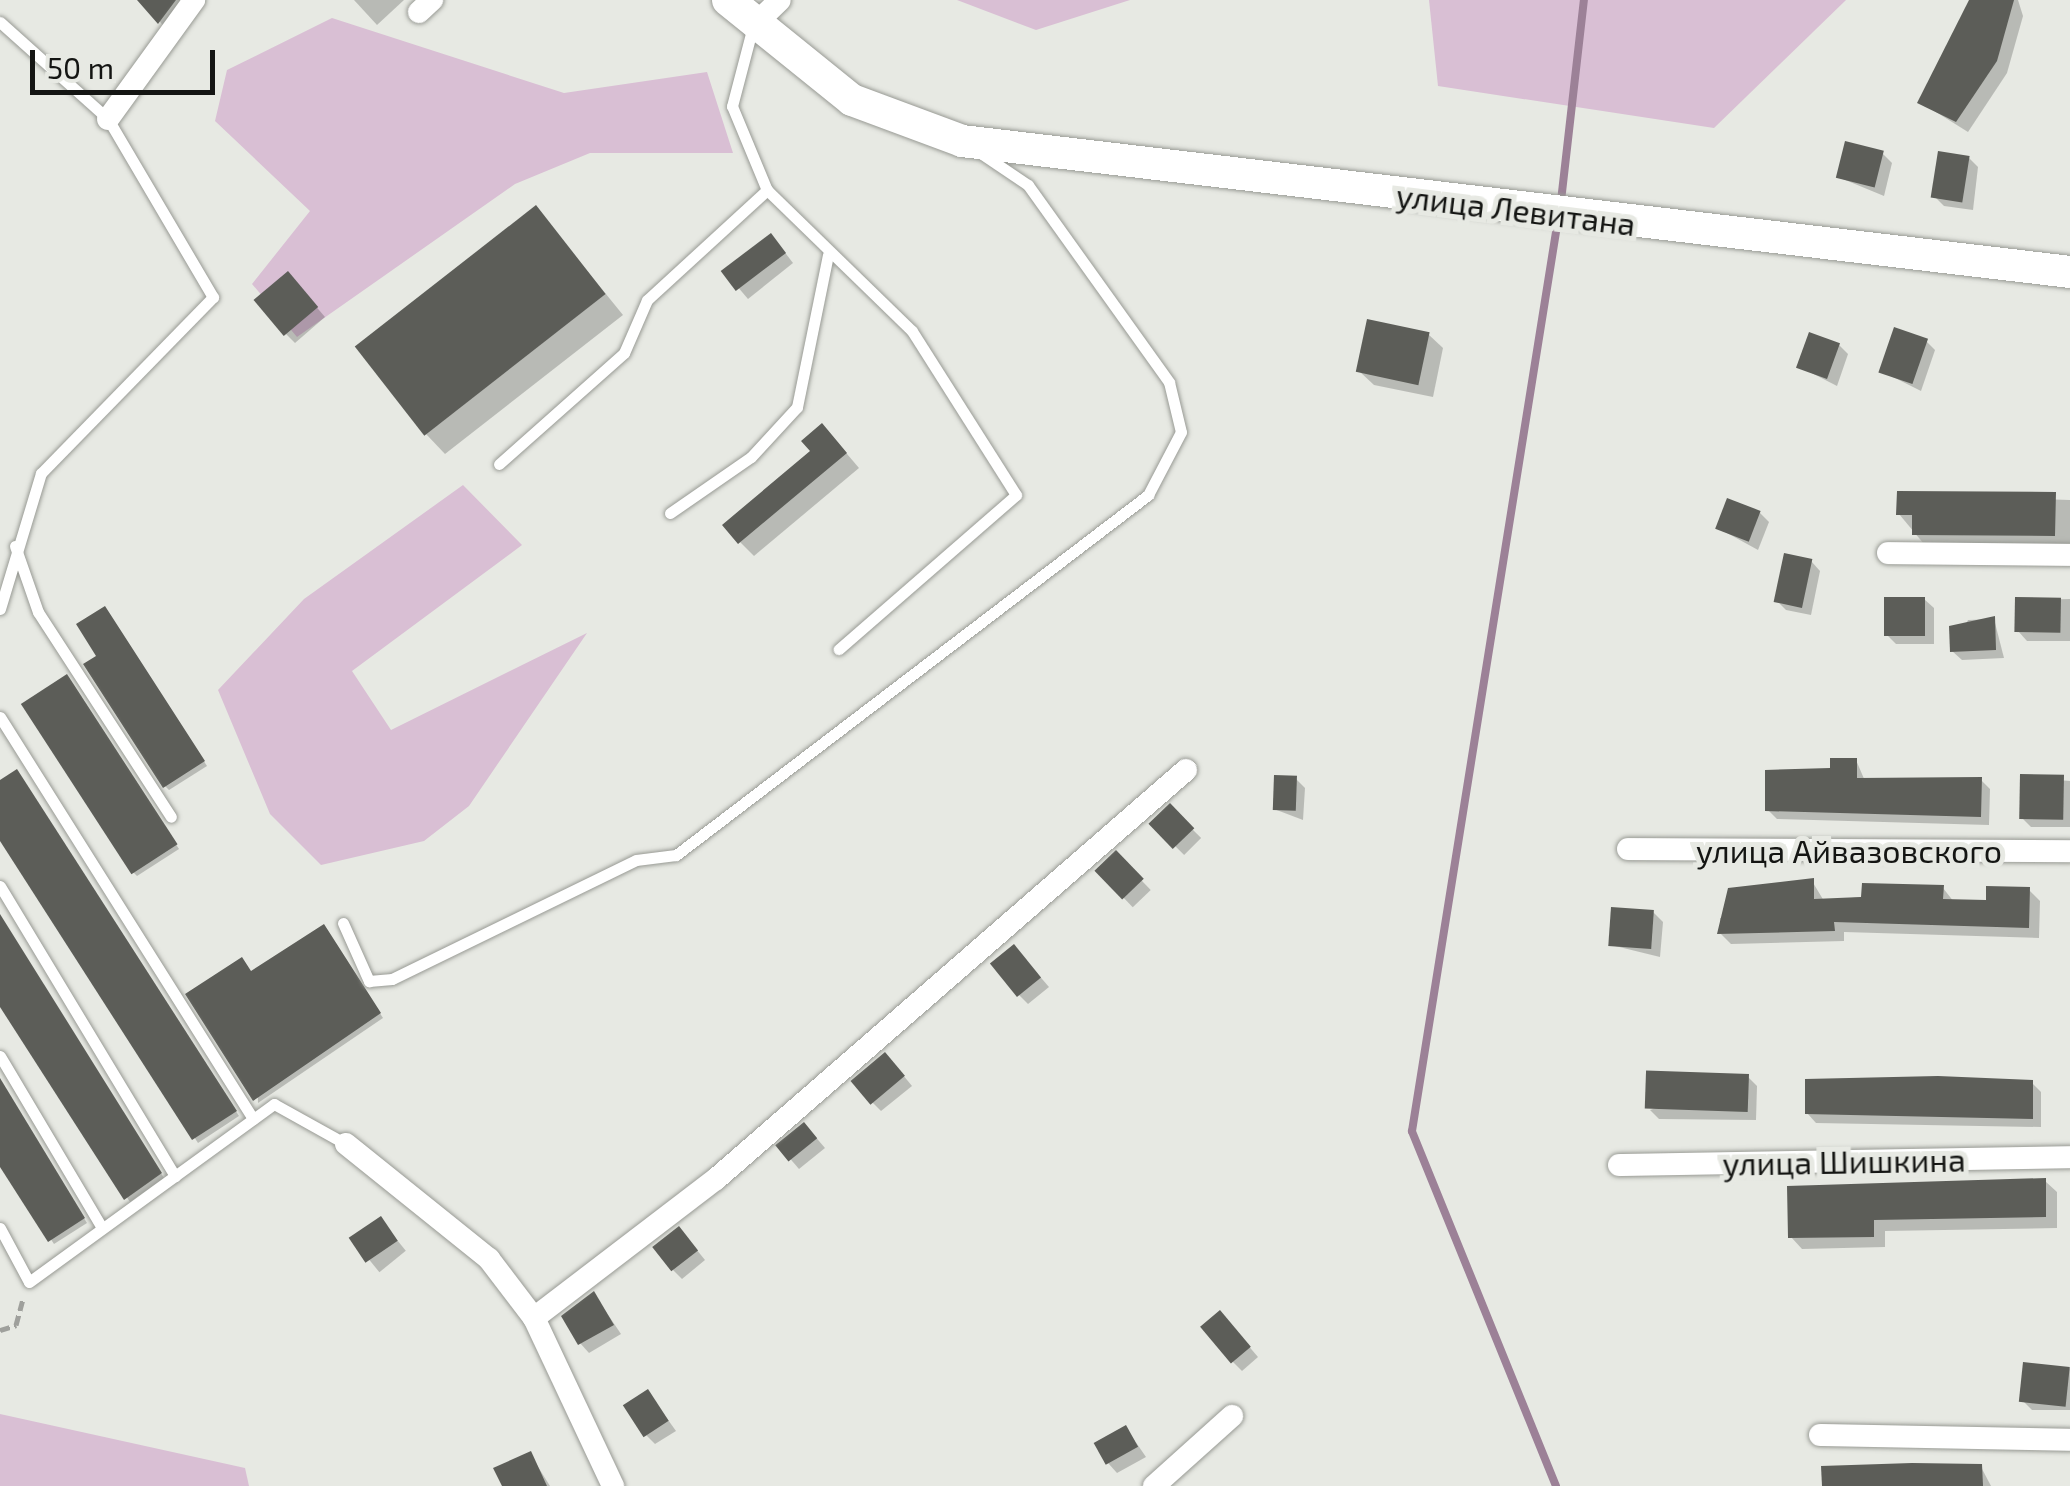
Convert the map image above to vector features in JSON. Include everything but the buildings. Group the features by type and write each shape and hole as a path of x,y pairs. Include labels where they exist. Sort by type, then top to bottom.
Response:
{"main road":[{"name":"улица Левитана","path":"728,0 753,26 852,100 962,140 1662,228 2070,272"}],"street":[{"path":"108,119 194,0"},
{"path":"753,26 780,0"},
{"path":"1888,553 2070,555"},
{"path":"534,1318 716,1179 1186,770"},
{"name":"улица Айвазовского","path":"1628,849 2070,851"},
{"path":"346,1144 489,1259 534,1318 613,1486"},
{"name":"улица Шишкина","path":"1619,1166 2070,1157"},
{"path":"1154,1486 1232,1416"},
{"path":"1820,1435 2070,1440"}],"lane":[{"path":"0,22 108,119 213,297 41,474 15,546 0,608"},
{"path":"753,26 732,106 766,190 912,331 1016,494 840,649"},
{"path":"343,923 370,980 392,979 636,860 676,856 1148,495 1180,432 1169,382 1028,185 962,140"},
{"path":"499,464 624,353 648,300 766,190"},
{"path":"670,513 751,457 797,407 828,254"},
{"path":"15,546 38,612 171,816"},
{"path":"0,717 254,1119"},
{"path":"0,886 175,1176"},
{"path":"0,1056 102,1228"},
{"path":"0,1228 29,1282 274,1104 346,1144"}],"path":[{"path":"0,1330 16,1324 29,1282"}],"shaded area":[{"path":"957,0 1130,0 1036,30"},
{"path":"1429,0 1846,0 1714,128 1438,86"},
{"path":"332,18 564,93 707,72 733,153 590,153 515,184 297,337 252,284 310,211 215,121 227,70"},
{"path":"463,485 522,545 352,671 391,730 587,633 469,806 424,841 321,865 270,814 218,690 304,599"},
{"path":"0,1414 245,1468 249,1486 0,1486"}],"waterway":[{"path":"1561,201 1584,0"},
{"path":"1556,1486 1412,1131 1558,220"}]}
